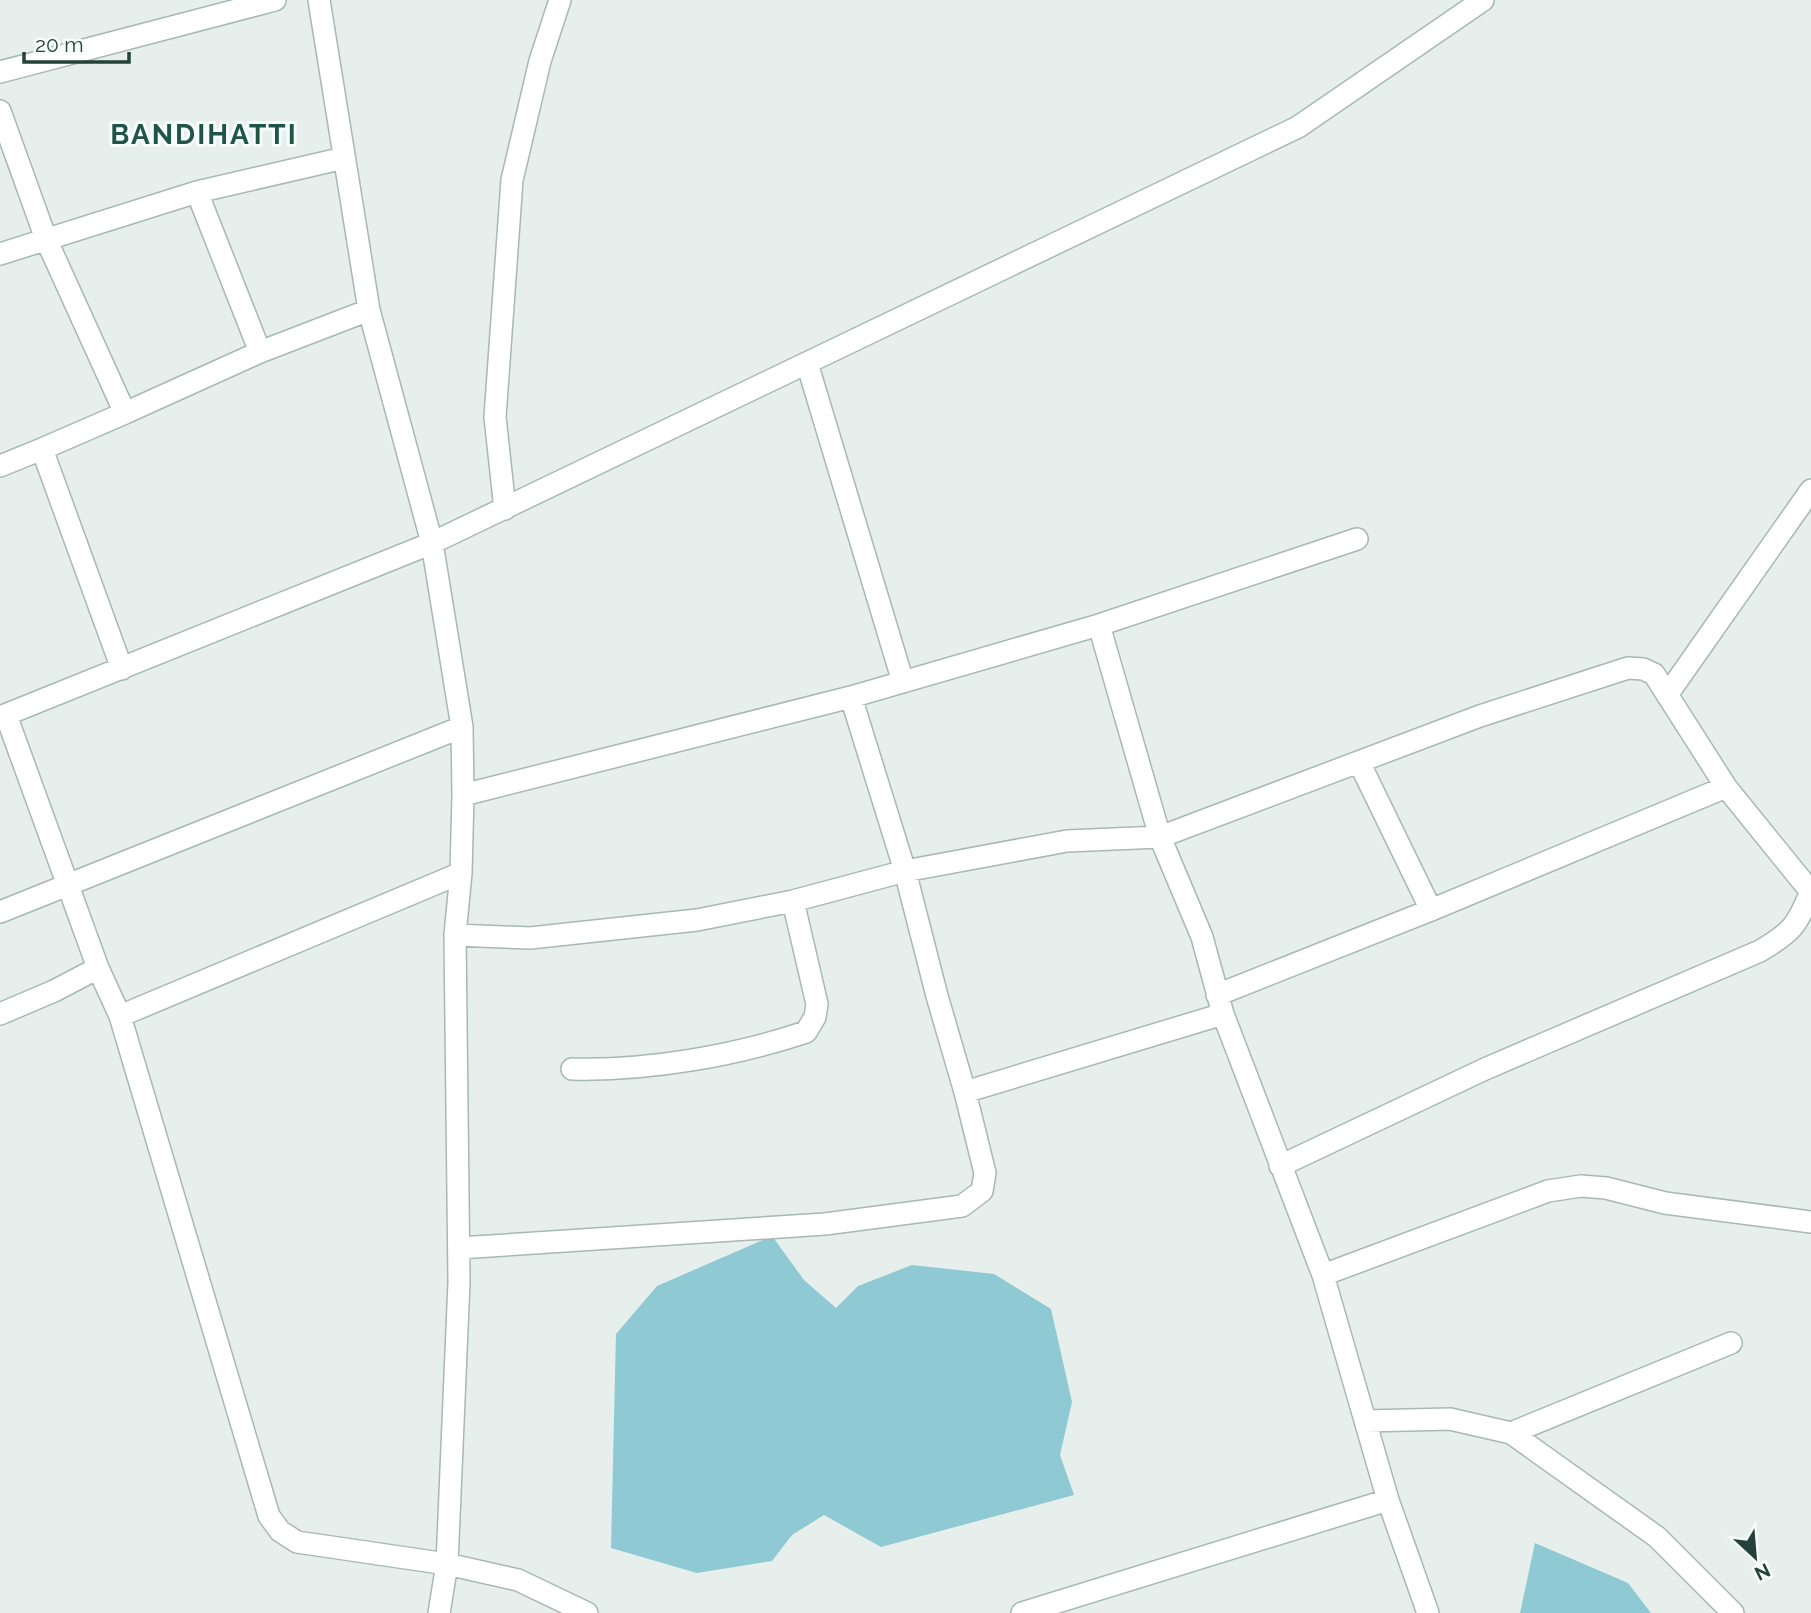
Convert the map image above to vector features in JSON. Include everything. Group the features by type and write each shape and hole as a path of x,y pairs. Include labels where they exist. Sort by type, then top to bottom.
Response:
{"street":[{"path":"0,72 275,0"},
{"path":"319,0 369,310 432,543 462,727 461,873 455,935 459,1248 447,1564 439,1613"},
{"path":"505,509 495,417 512,180 540,61 560,0"},
{"path":"587,1613 518,1580 447,1564 298,1542 280,1531 269,1516 120,1016 98,968 3,716 432,543 1298,127 1482,0"},
{"path":"0,111 46,239 125,413"},
{"path":"0,254 197,192 344,158"},
{"path":"197,192 260,352"},
{"path":"0,466 260,352 369,310"},
{"path":"807,363 903,682"},
{"path":"42,449 122,669"},
{"path":"1667,695 1811,490"},
{"path":"463,795 903,682 1099,625 1357,539"},
{"path":"1099,625 1160,837 1202,937 1220,1005 1323,1275 1388,1500 1428,1613"},
{"path":"455,935 530,938 628,930 793,901 905,872 1067,841 1160,837 1480,716 1628,668 1643,669 1654,674 1727,787 1811,892 1800,918 1787,935 1760,951 1485,1069 1280,1166"},
{"path":"459,1248 825,1224 962,1206 982,1191 985,1173 965,1092 905,872 850,697"},
{"path":"0,912 462,727"},
{"path":"1359,762 1431,911"},
{"path":"965,1092 1220,1005 1431,911 1727,787"},
{"path":"120,1016 461,873"},
{"path":"572,1069 603,1070 705,1058 806,1031 815,1017 817,1004 793,901"},
{"path":"0,1014 54,991 98,968"},
{"path":"1323,1275 1548,1191 1581,1186 1617,1190 1665,1203 1811,1222"},
{"path":"1511,1433 1731,1343"},
{"path":"1365,1421 1450,1419 1511,1433 1657,1536 1733,1613"},
{"path":"1022,1613 1388,1500"}],"water":[{"path":"772,1236 804,1280 836,1308 858,1286 912,1265 994,1274 1051,1309 1072,1402 1060,1455 1074,1495 881,1547 824,1515 792,1535 772,1561 697,1573 611,1548 616,1334 657,1286"},
{"path":"1535,1543 1628,1583 1651,1613 1520,1613"}],"district":[{"name":"BANDIHATTI","path":"204,134"}]}
